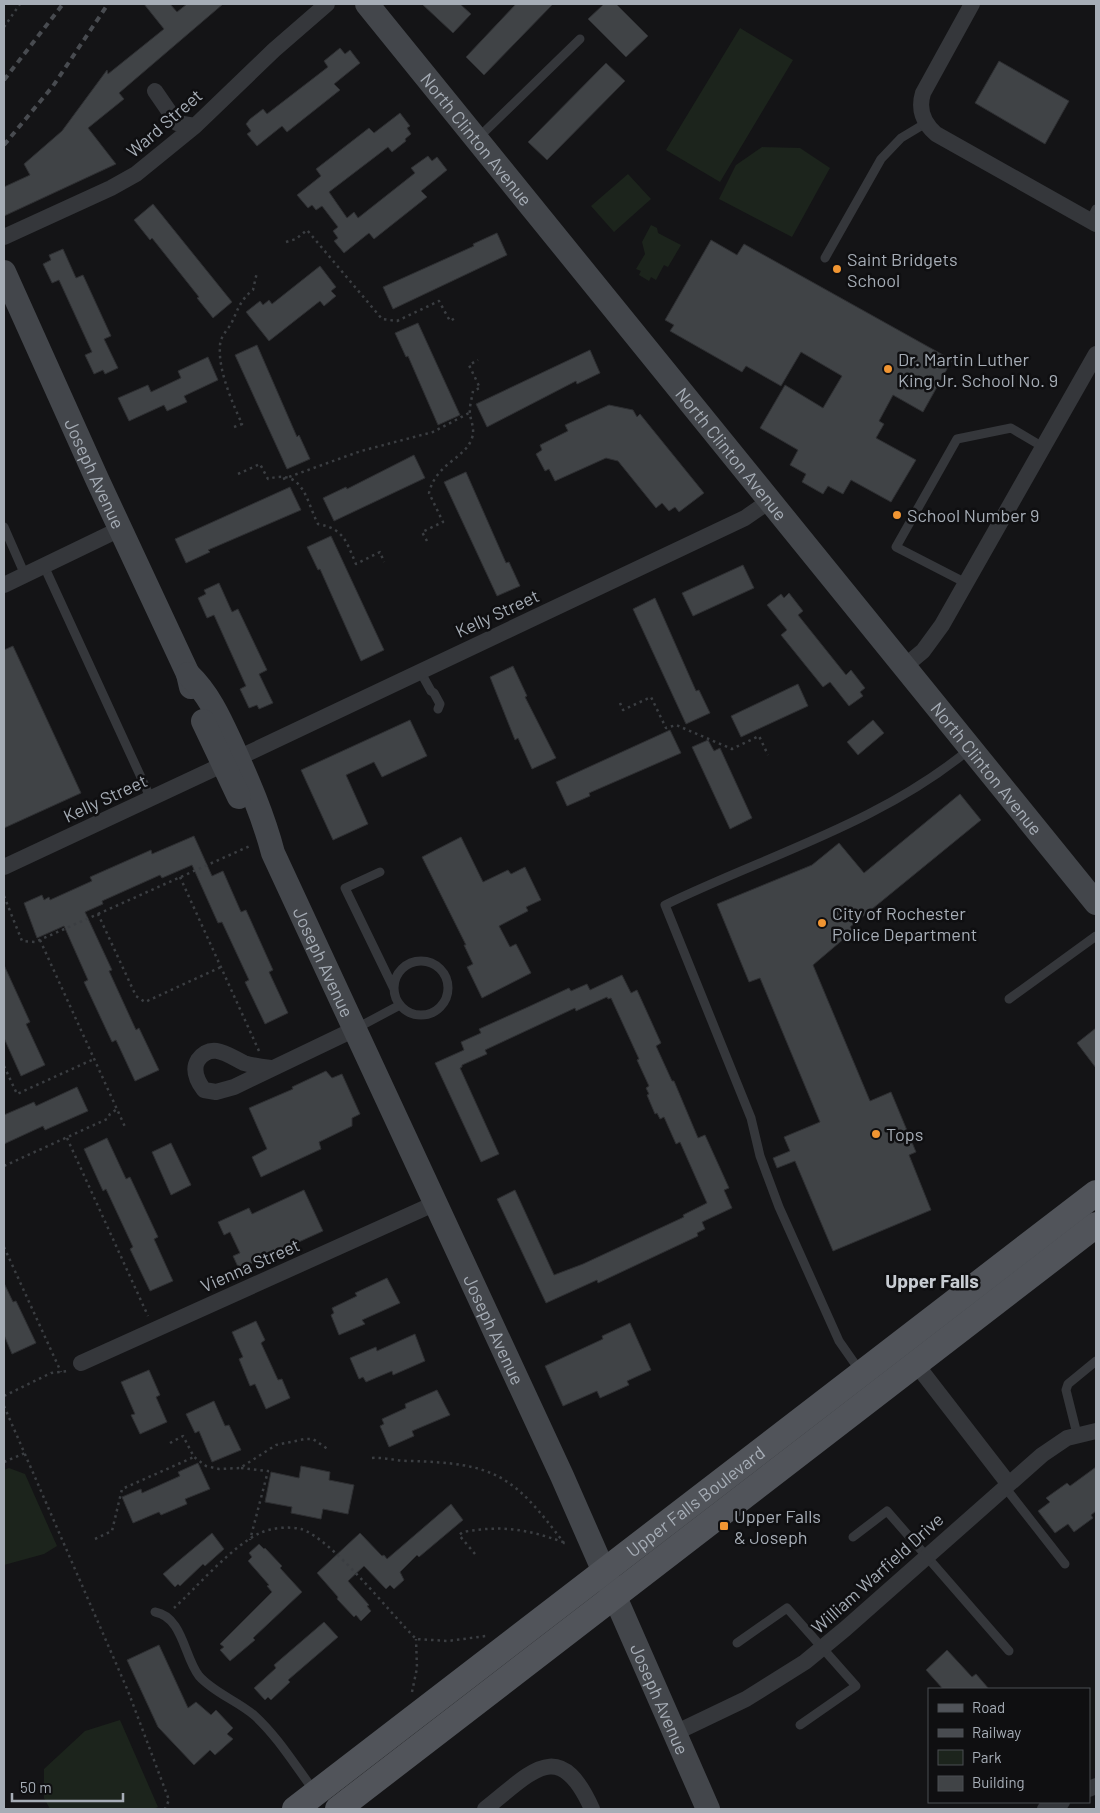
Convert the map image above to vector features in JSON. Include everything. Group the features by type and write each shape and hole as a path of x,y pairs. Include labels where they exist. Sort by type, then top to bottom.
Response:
{"main road":[{"name":"North Clinton Avenue","path":"367,4 1096,903"},
{"name":"Joseph Avenue","path":"4,272 188,674 199,711 230,762 562,1476 708,1809"},
{"name":"Upper Falls Boulevard","path":"338,1809 614,1597 1096,1193"},
{"name":"Upper Falls Boulevard","path":"295,1809 322,1802 604,1572 869,1384 916,1364 1096,1226"}],"street":[{"name":"Ward Street","path":"4,237 111,188 136,174 195,126 274,50 327,4"},
{"path":"972,4 923,93 920,108 926,123 936,134 1094,218"},
{"path":"155,91 178,123 195,126"},
{"path":"905,666 936,634 1096,354"},
{"name":"Kelly Street","path":"4,867 744,518 771,500"},
{"path":"4,585 120,529"},
{"path":"269,1068 354,1029"},
{"name":"Vienna Street","path":"79,1366 436,1203"},
{"path":"916,1364 1006,1485"},
{"name":"William Warfield Drive","path":"675,1733 723,1711 768,1687 822,1649 1050,1448 1077,1434 1096,1431"},
{"path":"485,1809 530,1774 551,1767 562,1768 576,1779 592,1809"},
{"path":"1045,1809 1060,1803"}],"lane":[{"path":"477,139 580,39"},
{"path":"825,258 881,159 901,138 926,123"},
{"path":"966,583 896,546 957,439 1011,428 1043,447"},
{"path":"4,527 25,575"},
{"path":"44,566 151,799"},
{"path":"420,671 431,692"},
{"path":"869,1384 839,1341 779,1207 760,1156 751,1118 665,905 840,829 933,778 971,748"},
{"path":"380,872 346,888 400,1004 409,1012 418,1015 436,1010 447,995 445,977 433,964 416,961 401,969 396,976 394,989"},
{"path":"1009,999 1096,936"},
{"path":"354,1029 400,1004"},
{"path":"1077,1434 1066,1390 1068,1384 1096,1361"},
{"path":"1006,1485 1065,1564"},
{"path":"854,1537 887,1511 1009,1651"},
{"path":"737,1643 787,1608 856,1686 800,1725"},
{"path":"155,1612 166,1616 176,1627 199,1676 260,1720 322,1802"}],"path":[{"path":"4,27 20,4"},
{"path":"286,242 296,239 307,230 382,319 397,321 439,301 450,321 457,318"},
{"path":"234,427 242,424 228,391 220,346 222,336 230,326 244,297 253,290 257,272"},
{"path":"427,541 422,532 443,522 430,488 439,471 467,446 472,438 473,426 469,413 473,391 480,388 469,365 478,360"},
{"path":"283,479 361,451 433,432 469,413"},
{"path":"238,474 260,464 268,479 296,481 302,486 318,524 337,529 342,534 356,564 380,552 384,562"},
{"path":"620,703 623,710 651,697 666,728 676,725 732,749 759,736 768,755"},
{"path":"4,896 22,941 35,942 180,877 269,847"},
{"path":"180,877 269,1068"},
{"path":"98,914 136,996 145,1002 221,967"},
{"path":"40,940 126,1129"},
{"path":"4,1066 17,1094 94,1059"},
{"path":"4,1166 108,1119 110,1114 117,1109"},
{"path":"67,1138 155,1330"},
{"path":"4,1247 60,1372"},
{"path":"4,1396 52,1374 79,1366"},
{"path":"4,1406 128,1692 169,1800 165,1809"},
{"path":"170,1443 183,1436 194,1457 206,1466 219,1469 240,1468 268,1471 250,1540"},
{"path":"240,1468 276,1445 313,1439 329,1450"},
{"path":"4,1462 24,1453"},
{"path":"94,1539 112,1531 122,1489 194,1457"},
{"path":"372,1458 385,1457 398,1461 470,1465 502,1477 520,1490 566,1543 502,1527 463,1532 459,1535 475,1554"},
{"path":"166,1616 258,1534 271,1529 301,1529 331,1548 416,1639 417,1668 412,1694"},
{"path":"416,1639 448,1642 492,1635"}],"green space":[{"path":"740,28 793,60 720,182 666,150"},
{"path":"762,147 800,148 830,168 792,237 719,199 736,165"},
{"path":"628,174 651,199 614,232 591,206"},
{"path":"651,225 657,228 658,233 681,245 668,267 664,265 656,280 651,277 649,281 639,275 641,271 636,269 645,254 642,242"},
{"path":"9,1468 25,1474 57,1546 44,1554 4,1565 4,1470"},
{"path":"120,1720 158,1807 153,1809 50,1809 44,1798 44,1769 85,1731"}],"building":[{"path":"144,4 170,4 177,12 187,4 223,4 119,93 124,99 88,128 116,164 4,216 4,187 30,175 24,164 62,131 107,70 108,74 164,29"},
{"path":"422,4 460,4 471,14 453,33"},
{"path":"516,4 553,4 484,75 466,57"},
{"path":"604,4 616,4 648,36 626,57 588,19"},
{"path":"340,48 345,54 350,50 360,63 334,84 340,90 287,132 282,126 257,146 247,134 251,131 246,124 250,119 263,109 267,114 328,67 324,61"},
{"path":"999,61 1069,101 1045,144 975,103"},
{"path":"606,63 625,81 547,160 528,142"},
{"path":"400,113 410,126 407,128 411,134 405,139 406,141 392,152 388,147 329,192 347,218 354,212 358,218 415,173 411,168 428,156 432,161 437,157 447,170 421,191 427,197 374,239 369,233 344,253 334,241 338,238 333,231 338,227 322,206 316,210 312,205 308,208 297,195 321,176 316,169 369,128 374,133"},
{"path":"153,204 232,302 213,318 197,298 199,297 152,238 150,240 134,220"},
{"path":"497,233 507,255 393,309 383,287 474,246 473,244"},
{"name":"Dr. Martin Luther King Jr. School No. 9","path":"711,240 737,255 744,244 952,360 923,412 893,395 879,421 884,424 876,438 916,460 891,502 851,480 843,494 828,486 823,494 802,482 806,474 790,465 798,450 760,428 785,385 823,408 842,376 801,352 781,386 746,366 742,372 670,331 674,325 665,320"},
{"path":"63,249 76,278 83,275 111,336 104,339 118,368 105,374 103,370 94,374 85,355 92,352 59,280 52,283 43,264 51,260 49,255"},
{"path":"320,266 336,287 331,291 336,296 324,306 320,301 269,341 246,312 260,301 263,305 269,300 272,304"},
{"path":"418,323 460,415 438,425 408,356 406,357 395,333"},
{"path":"257,345 297,437 299,435 310,459 287,469 235,355"},
{"path":"590,350 600,373 577,384 576,381 487,427 476,404"},
{"path":"208,357 218,380 184,396 187,402 167,411 164,405 129,421 118,398 148,385 151,392 181,378 178,371"},
{"path":"609,405 633,410 637,417 640,414 704,493 679,512 675,507 669,511 662,503 656,508 618,461 606,458 555,481 549,469 545,471 536,454 542,450 540,445 568,431 565,425"},
{"path":"414,455 425,478 334,521 323,498 346,487 347,489"},
{"path":"466,472 506,563 509,562 520,586 497,596 444,482"},
{"path":"290,487 301,510 208,550 210,552 186,563 175,539"},
{"path":"331,536 384,650 361,661 320,569 318,570 307,547"},
{"path":"743,565 754,588 693,616 682,593"},
{"path":"219,583 232,612 238,609 267,670 259,674 273,703 259,709 257,705 249,708 240,689 246,686 214,615 207,618 198,598 206,594 204,590"},
{"path":"789,593 803,611 798,615 846,675 851,670 865,688 860,692 863,696 849,706 830,682 823,687 781,635 787,630 767,605 781,594 784,598"},
{"path":"655,598 696,691 699,690 710,713 686,724 633,609"},
{"path":"13,646 81,793 4,828 4,650"},
{"path":"513,666 527,696 525,697 556,758 532,769 518,738 515,740 490,677"},
{"path":"798,684 808,706 741,737 731,716"},
{"path":"410,720 427,756 382,777 374,762 346,775 368,824 333,840 301,770"},
{"path":"873,720 884,733 858,755 847,742"},
{"path":"670,730 681,753 589,793 590,796 567,806 556,782"},
{"path":"708,740 714,751 720,748 752,818 730,829 692,747"},
{"path":"960,794 981,820 850,927 853,931 813,965 870,1101 891,1092 916,1152 909,1155 931,1210 833,1251 795,1161 777,1168 773,1158 790,1151 784,1137 820,1122 760,978 749,982 717,904 812,865 839,843 864,873"},
{"path":"194,836 212,876 223,871 241,912 246,910 273,970 269,972 288,1013 265,1024 245,982 249,980 222,922 218,923 192,865 162,878 160,875 102,901 103,904 85,912 112,970 109,971 136,1030 139,1028 159,1070 135,1081 116,1040 112,1042 84,982 88,980 64,926 37,938 24,903 42,895 44,900 49,897 50,900 92,881 90,877 151,850 152,854"},
{"path":"461,837 483,882 508,870 511,874 525,867 541,900 526,907 528,911 499,926 510,947 516,944 531,973 482,998 467,967 473,964 464,945 466,945 422,857"},
{"path":"4,965 30,1022 26,1024 45,1065 21,1076 4,1038"},
{"path":"622,975 631,993 637,990 661,1043 656,1046 672,1081 674,1081 698,1138 705,1135 729,1188 724,1190 732,1208 702,1222 705,1229 697,1233 698,1236 598,1283 597,1280 546,1303 497,1199 515,1190 554,1275 583,1264 684,1217 683,1215 707,1203 680,1142 676,1144 664,1117 660,1119 657,1113 655,1114 647,1095 649,1094 646,1088 649,1086 637,1060 639,1059 611,998 608,999 607,997 576,1011 575,1008 485,1050 487,1054 462,1065 460,1068 499,1154 481,1162 435,1063 464,1050 461,1042 481,1033 479,1029 569,988 571,991 587,984 590,990"},
{"path":"1096,1028 1096,1068 1077,1043"},
{"path":"326,1071 332,1078 342,1074 360,1114 352,1118 352,1126 319,1142 321,1149 261,1177 252,1157 267,1149 249,1108 293,1089 292,1087"},
{"path":"77,1087 88,1111 45,1130 43,1126 4,1144 4,1115 34,1102 36,1106"},
{"path":"107,1138 126,1179 130,1177 158,1237 154,1239 173,1281 150,1291 130,1249 133,1247 106,1189 103,1191 84,1149"},
{"path":"171,1143 191,1185 171,1195 152,1152"},
{"path":"304,1190 323,1231 239,1269 233,1256 240,1253 230,1232 224,1235 218,1222 249,1208 252,1214"},
{"path":"387,1278 400,1303 362,1320 365,1324 339,1335 331,1315 334,1313 332,1308 357,1296 355,1293"},
{"path":"4,1283 13,1302 16,1301 36,1343 12,1354 4,1335"},
{"path":"256,1321 265,1340 261,1343 278,1380 282,1379 290,1398 266,1409 255,1384 250,1386 239,1359 243,1357 232,1332"},
{"path":"630,1323 651,1370 627,1381 629,1385 600,1398 597,1391 563,1406 545,1366 603,1339 602,1336"},
{"path":"415,1334 425,1361 393,1375 392,1371 366,1382 363,1377 359,1379 350,1358 376,1347 377,1351"},
{"path":"149,1370 160,1395 156,1397 167,1422 140,1434 131,1415 135,1414 121,1382"},
{"path":"437,1390 450,1415 412,1431 414,1436 389,1447 380,1426 384,1424 382,1419 406,1408 405,1404"},
{"path":"214,1401 225,1426 229,1425 241,1450 212,1462 199,1431 195,1433 186,1414"},
{"path":"198,1463 210,1489 185,1499 187,1504 161,1515 159,1512 133,1523 122,1497 141,1489 142,1493 180,1476 178,1472"},
{"path":"301,1466 330,1472 329,1480 354,1485 348,1514 323,1509 321,1519 291,1513 292,1507 265,1502 271,1472 299,1478"},
{"path":"1096,1467 1096,1511 1091,1515 1093,1518 1074,1532 1068,1524 1055,1533 1038,1511 1050,1502 1046,1498 1067,1483 1070,1486"},
{"path":"451,1504 463,1520 419,1557 417,1555 400,1572 404,1580 394,1589 390,1585 386,1589 364,1566 348,1581 369,1605 367,1606 371,1611 361,1621 356,1615 354,1617 337,1599 338,1597 317,1573 360,1533 387,1559"},
{"path":"212,1533 224,1549 205,1566 203,1564 180,1586 178,1584 175,1587 163,1574"},
{"path":"259,1544 282,1566 280,1568 302,1592 253,1638 255,1640 230,1661 220,1650 224,1647 220,1644 272,1592 267,1586 269,1585 248,1561 252,1557 249,1553"},
{"path":"324,1622 338,1637 288,1680 290,1682 271,1700 268,1697 265,1700 254,1688 276,1668 274,1665"},
{"path":"159,1645 188,1708 196,1702 211,1715 216,1710 233,1728 227,1734 233,1739 215,1755 210,1750 194,1765 158,1727 127,1660"},
{"path":"947,1650 972,1677 976,1674 988,1688 942,1688 926,1670"}],"railway":[{"path":"4,80 63,4"},
{"path":"4,145 53,86 108,4"}],"place":[{"name":"Saint Bridgets School","path":"837,269"},
{"name":"Dr. Martin Luther King Jr. School No. 9","path":"888,369"},
{"name":"School Number 9","path":"897,515"},
{"name":"City of Rochester Police Department","path":"822,923"},
{"name":"Tops","path":"876,1134"},
{"name":"Upper Falls & Joseph","path":"724,1526"}],"district":[{"name":"Upper Falls","path":"932,1280"}]}
